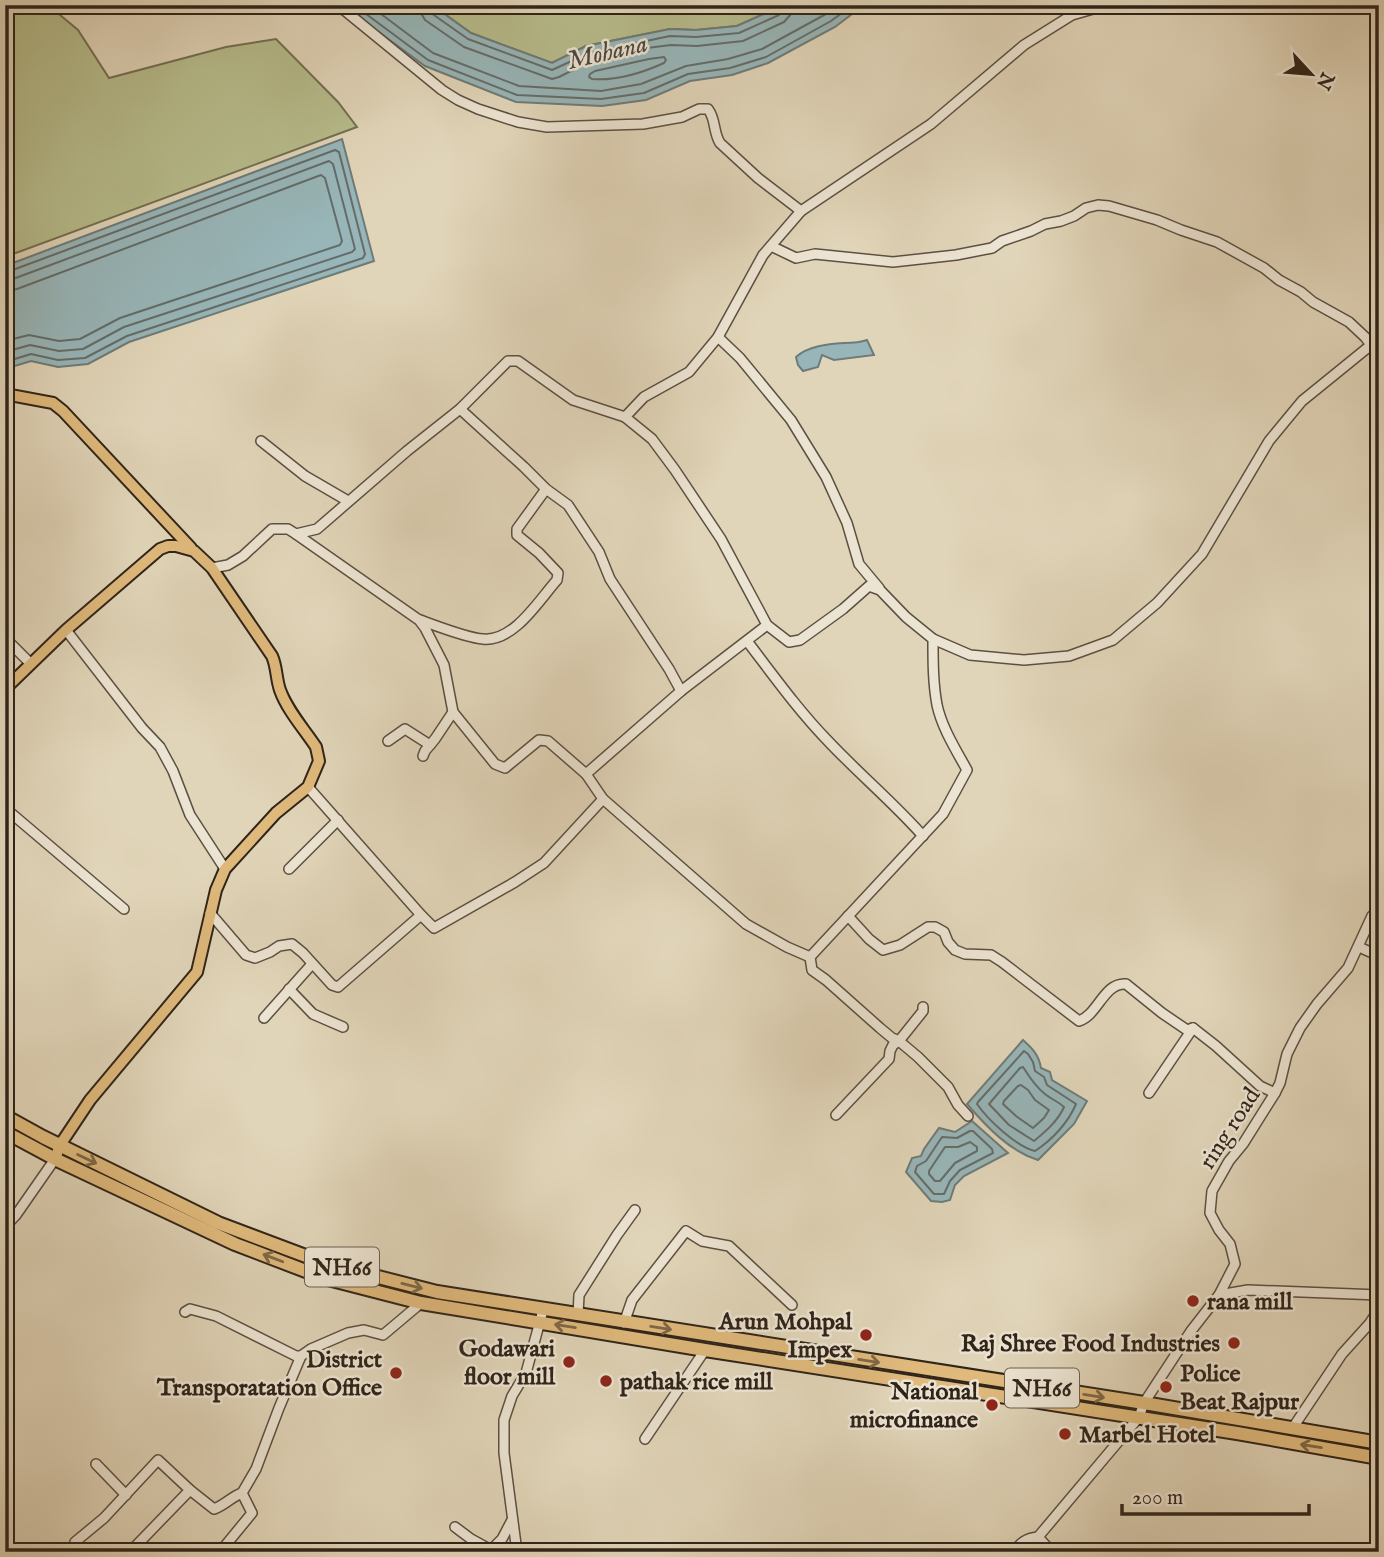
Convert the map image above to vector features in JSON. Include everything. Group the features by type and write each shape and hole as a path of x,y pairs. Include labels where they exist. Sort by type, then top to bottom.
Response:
{"highway":[{"name":"NH66","path":"5,1116 218,1223 327,1264 437,1292 705,1350 1139,1417 1379,1458"},
{"name":"NH66","path":"5,1132 55,1159 235,1244 324,1278 421,1303 541,1316 578,1315 1379,1443"}],"main road":[{"path":"5,394 53,403 64,411 212,568 272,656 279,688 318,752 319,761 307,787 276,813 225,869 216,890 197,972 90,1100 60,1145 55,1159"},
{"path":"5,689 66,630 160,549 168,545 194,551"}],"street":[{"path":"338,5 442,90 478,109 517,122 547,127 630,124 682,117 699,109 708,109 713,116 716,136 720,143 758,178 801,211"},
{"path":"625,417 644,397 689,372 718,337 763,255 801,211 931,124 1024,45 1072,15 1107,5"},
{"path":"771,246 796,258 815,254 893,262 956,255 992,248 1002,241 1031,232 1045,224 1074,216 1086,208 1109,206 1157,219 1217,242 1264,268 1313,302 1349,322 1371,345"},
{"path":"718,337 740,358 791,420 826,477 847,523 859,564 880,590 906,617 933,639 970,655 1024,660 1069,656 1112,640 1157,603 1202,554 1269,441 1302,401 1379,337"},
{"path":"296,534 317,529 460,409 508,361 518,361 573,400 625,417 652,439 721,539 767,625 789,642 800,640 869,586 880,590"},
{"path":"460,409 546,489 568,505 599,552 610,579 681,691"},
{"path":"261,441 305,476 348,501"},
{"path":"419,620 482,639 493,639 519,625 557,580 558,573 517,535 517,529 546,489"},
{"path":"212,568 228,565 243,556 272,528 288,528 419,620 443,665 453,712 495,764 505,768 539,740 548,741 586,774 603,799 746,924 810,957"},
{"path":"586,774 681,691 767,625"},
{"path":"66,630 142,729 160,747 173,771 190,815 225,869"},
{"path":"5,638 31,664"},
{"path":"810,957 943,814 967,770 937,708 933,639"},
{"path":"747,641 828,741 903,813 923,836"},
{"path":"423,756 453,712"},
{"path":"388,741 405,729 430,745"},
{"path":"307,787 434,928 544,863 603,799"},
{"path":"5,807 124,909"},
{"path":"289,869 338,820"},
{"name":"ring road","path":"1014,1552 1019,1544 1029,1538 1038,1538 1139,1417 1144,1404 1191,1331 1219,1295 1235,1264 1230,1244 1210,1213 1212,1191 1275,1093 1287,1054 1300,1028 1348,968 1372,916 1379,909"},
{"path":"210,913 246,955 255,958 279,946 292,944 332,985 338,987 421,915"},
{"path":"848,916 883,950 900,945 928,927 935,927 944,932 948,942 956,950 965,954 990,955 1079,1021 1087,1018 1119,983 1126,984 1187,1030 1193,1028"},
{"path":"1359,947 1379,956"},
{"path":"810,957 812,970 918,1057 948,1087 968,1116"},
{"path":"264,1018 313,964"},
{"path":"289,989 313,1014 342,1027"},
{"path":"836,1115 889,1059 893,1045 923,1011 923,1007"},
{"path":"1149,1093 1193,1028"},
{"path":"1193,1028 1260,1086 1275,1093"},
{"path":"5,1227 55,1159"},
{"path":"578,1315 579,1295 635,1210"},
{"path":"624,1322 632,1300 686,1231 702,1241 729,1246 792,1305"},
{"path":"1219,1295 1248,1290 1379,1295"},
{"path":"75,1542 104,1518 158,1460 214,1509 242,1493 256,1469 301,1356 348,1333 364,1330 383,1335 421,1303"},
{"path":"1292,1429 1342,1354 1379,1308"},
{"path":"185,1312 190,1309 216,1316 296,1356 301,1356"},
{"path":"517,1552 504,1453 504,1420 512,1396 526,1373 541,1316"},
{"path":"645,1439 705,1350"},
{"path":"96,1464 126,1495"},
{"path":"130,1552 190,1490"},
{"path":"220,1552 252,1513 242,1493"},
{"path":"455,1527 491,1550 502,1539 512,1520"},
{"path":"1038,1538 1052,1552"}],"green space":[{"path":"5,5 48,5 78,30 109,78 226,47 276,39 338,102 357,127 5,257"},
{"path":"432,5 779,5 737,26 696,30 670,29 586,46 552,63 471,33"}],"water":[{"name":"Mohana","path":"342,5 432,5 471,33 552,63 586,46 670,29 696,30 737,26 779,5 864,5 835,27 768,63 732,75 690,81 646,100 602,106 516,102 425,66"},
{"path":"342,139 374,261 129,342 88,364 58,367 31,361 5,369 5,266"},
{"path":"867,340 874,355 834,360 822,355 818,367 803,371 798,365 796,357 812,348"},
{"path":"1023,1040 1035,1052 1041,1068 1050,1072 1052,1080 1087,1101 1074,1124 1038,1160 1008,1144 967,1104"},
{"path":"972,1121 1008,1153 964,1176 955,1185 950,1200 931,1201 906,1172 912,1158 921,1156 939,1128 955,1132"}],"place":[{"name":"rana mill","path":"1193,1301"},
{"name":"Arun Mohpal Impex","path":"866,1335"},
{"name":"Raj Shree Food Industries","path":"1234,1343"},
{"name":"Godawari floor mill","path":"569,1362"},
{"name":"District Transporatation Office","path":"396,1373"},
{"name":"pathak rice mill","path":"606,1381"},
{"name":"Police Beat Rajpur","path":"1166,1387"},
{"name":"National microfinance","path":"992,1405"},
{"name":"Marbel Hotel","path":"1065,1434"}]}
